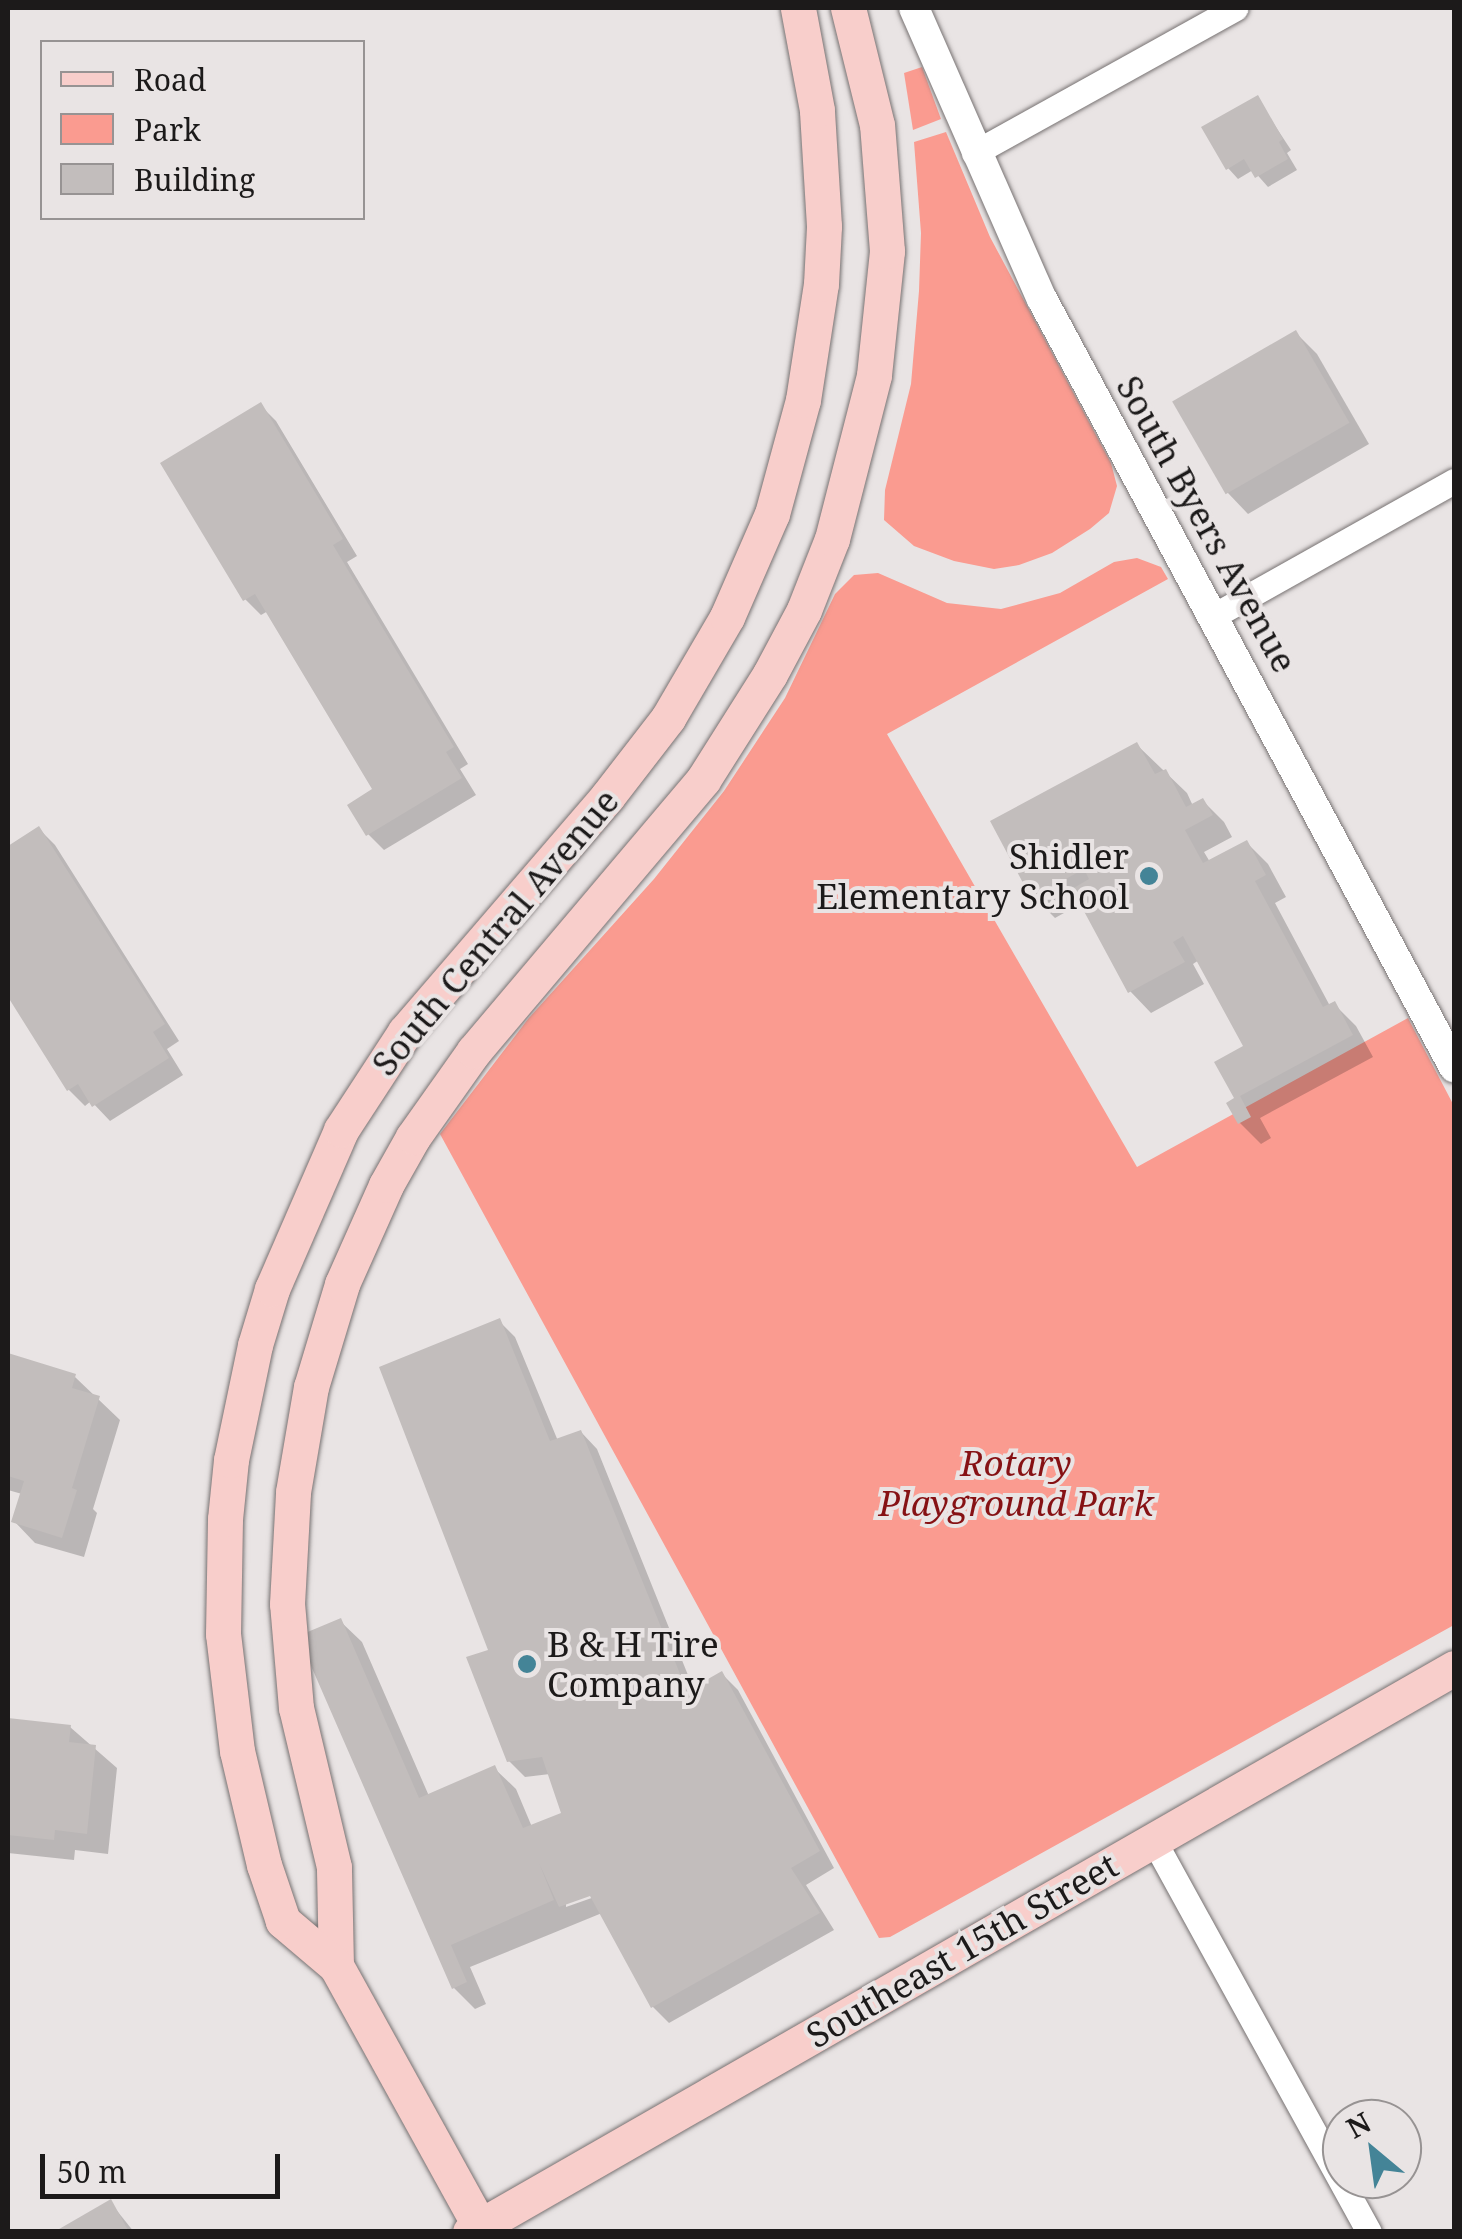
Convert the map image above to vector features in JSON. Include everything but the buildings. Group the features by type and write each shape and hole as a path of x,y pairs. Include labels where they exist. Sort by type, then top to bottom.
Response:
{"main road":[{"name":"South Central Avenue","path":"478,2230 336,1966 283,1921 254,1828 237,1751 224,1634 225,1518 232,1460 254,1345 294,1233 341,1130 372,1079 442,986 606,797 668,718 699,669 751,567 790,457 815,346 821,284 824,226 819,129 798,8"},
{"name":"South Central Avenue","path":"336,1966 334,1867 296,1708 287,1604 293,1492 311,1387 363,1234 413,1138 474,1051 703,780 770,674 804,610 832,540 874,375 887,251 877,124 848,8"},
{"name":"Southeast 15th Street","path":"478,2230 1454,1668"}],"street":[{"name":"South Byers Avenue","path":"914,8 974,153 1042,299 1215,615 1454,1067"},
{"path":"974,153 1236,8"},
{"path":"1215,615 1454,481"},
{"path":"1154,1842 1368,2232"}],"green space":[{"path":"922,67 941,119 913,130 904,73"},
{"path":"946,132 990,237 1111,463 1117,486 1109,513 1090,529 1052,553 994,569 954,561 914,546 884,520 885,490 911,384 919,291 921,233 914,142"},
{"name":"Rotary Playground Park","path":"1137,558 1161,567 1168,579 887,734 1137,1167 1408,1018 1454,1106 1454,1625 890,1937 879,1938 440,1134 528,1019 654,879 724,791 785,698 835,594 854,575 878,573 947,603 1001,609 1060,593 1114,562"}],"place":[{"name":"Shidler Elementary School","path":"1149,876"},
{"name":"B & H Tire Company","path":"527,1664"}]}
